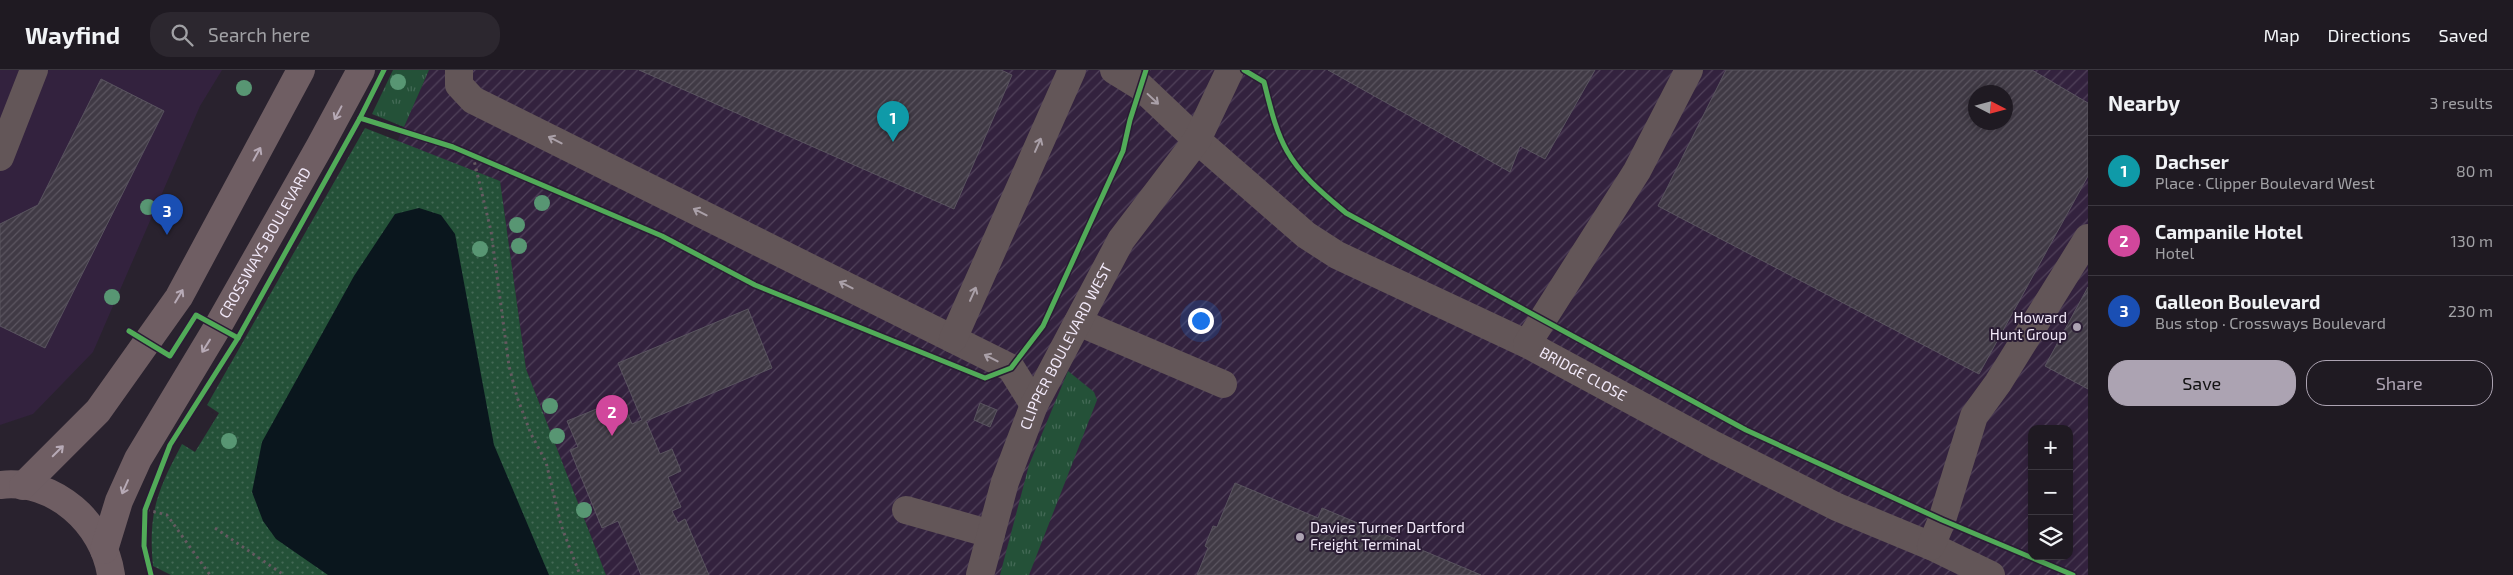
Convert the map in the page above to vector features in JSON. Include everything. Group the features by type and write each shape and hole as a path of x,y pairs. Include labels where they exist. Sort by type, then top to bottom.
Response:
{"main road":[{"path":"12,485 98,411 179,297 300,70"},
{"name":"CROSSWAYS BOULEVARD","path":"108,562 119,501 138,459 217,328 361,70"},
{"path":"12,485 50,493 72,507 92,526 108,562"}],"street":[{"path":"0,157 34,70"},
{"path":"459,70 459,85 473,100 1011,368 1034,405"},
{"path":"953,339 1072,70"},
{"name":"BRIDGE CLOSE","path":"1114,70 1140,86 1197,140 1306,235 1337,255 1527,344 1714,445 1810,494 1931,546 1991,575"},
{"name":"CLIPPER BOULEVARD WEST","path":"980,575 1005,482 1034,405 1121,240 1197,140 1230,70"},
{"path":"1527,344 1637,171 1689,70"},
{"path":"1931,546 1942,520 1974,416 1998,383 2088,238"},
{"path":"1078,322 1223,384"},
{"path":"906,510 991,534"}],"path":[{"path":"466,153 482,160"},
{"path":"473,156 491,231 513,382 531,434 546,462 561,525 580,575"},
{"path":"145,519 145,510 148,502"},
{"path":"145,510 166,516 210,575"},
{"path":"215,528 284,575"}],"shaded area":[{"path":"0,70 222,70 200,106 93,352 33,414 0,425"},
{"path":"429,70 2088,70 2088,575 606,575 526,369 500,181 397,142"},
{"path":"419,208 441,215 455,234 494,445 549,575 328,575 276,539 263,521 252,492 262,442 354,276 395,214"}],"green space":[{"path":"393,70 429,70 404,127 372,114"},
{"path":"365,128 500,181 526,369 606,575 171,575 153,566 153,516 166,475 182,444 195,452 219,413 207,405"},
{"path":"1068,371 1094,392 1097,400 1029,575 1000,575 1029,465"}],"building":[{"path":"639,70 1001,70 1012,75 954,209"},
{"path":"1328,70 1595,70 1545,159 1520,146 1510,172"},
{"path":"1726,70 2032,70 2088,103 2088,176 1979,374 1658,206"},
{"path":"101,79 164,111 45,348 0,326 0,224 38,205"},
{"name":"Howard Hunt Group","path":"2088,287 2088,389 2045,366"},
{"path":"748,309 772,368 646,421 660,454 672,449 681,471 668,477 681,507 672,511 678,523 685,519 709,575 641,575 618,521 602,528 570,450 578,447 567,421 621,399 632,424 642,420 618,363"},
{"path":"980,403 997,410 990,427 974,420"},
{"name":"Davies Turner Dartford Freight Terminal","path":"1235,483 1318,518 1322,508 1481,575 1197,575 1208,548 1205,546 1213,526 1217,527"}],"cycle path":[{"path":"151,575 144,546 145,510 170,445 238,338 360,118 384,70"},
{"path":"360,118 453,147 662,236 755,285 985,378 1011,368 1043,326 1123,151 1130,120 1146,70"},
{"path":"1244,70 1264,82 1276,126 1287,151 1299,169 1346,213 1746,430 1942,520 2073,575"},
{"path":"129,331 170,356 196,315 238,338"}],"place":[{"name":"Dachser","path":"893,142"},
{"name":"Galleon Boulevard","path":"167,235"},
{"name":"Howard Hunt Group","path":"2077,327"},
{"name":"Campanile Hotel","path":"612,436"},
{"name":"Davies Turner Dartford Freight Terminal","path":"1300,537"}]}
